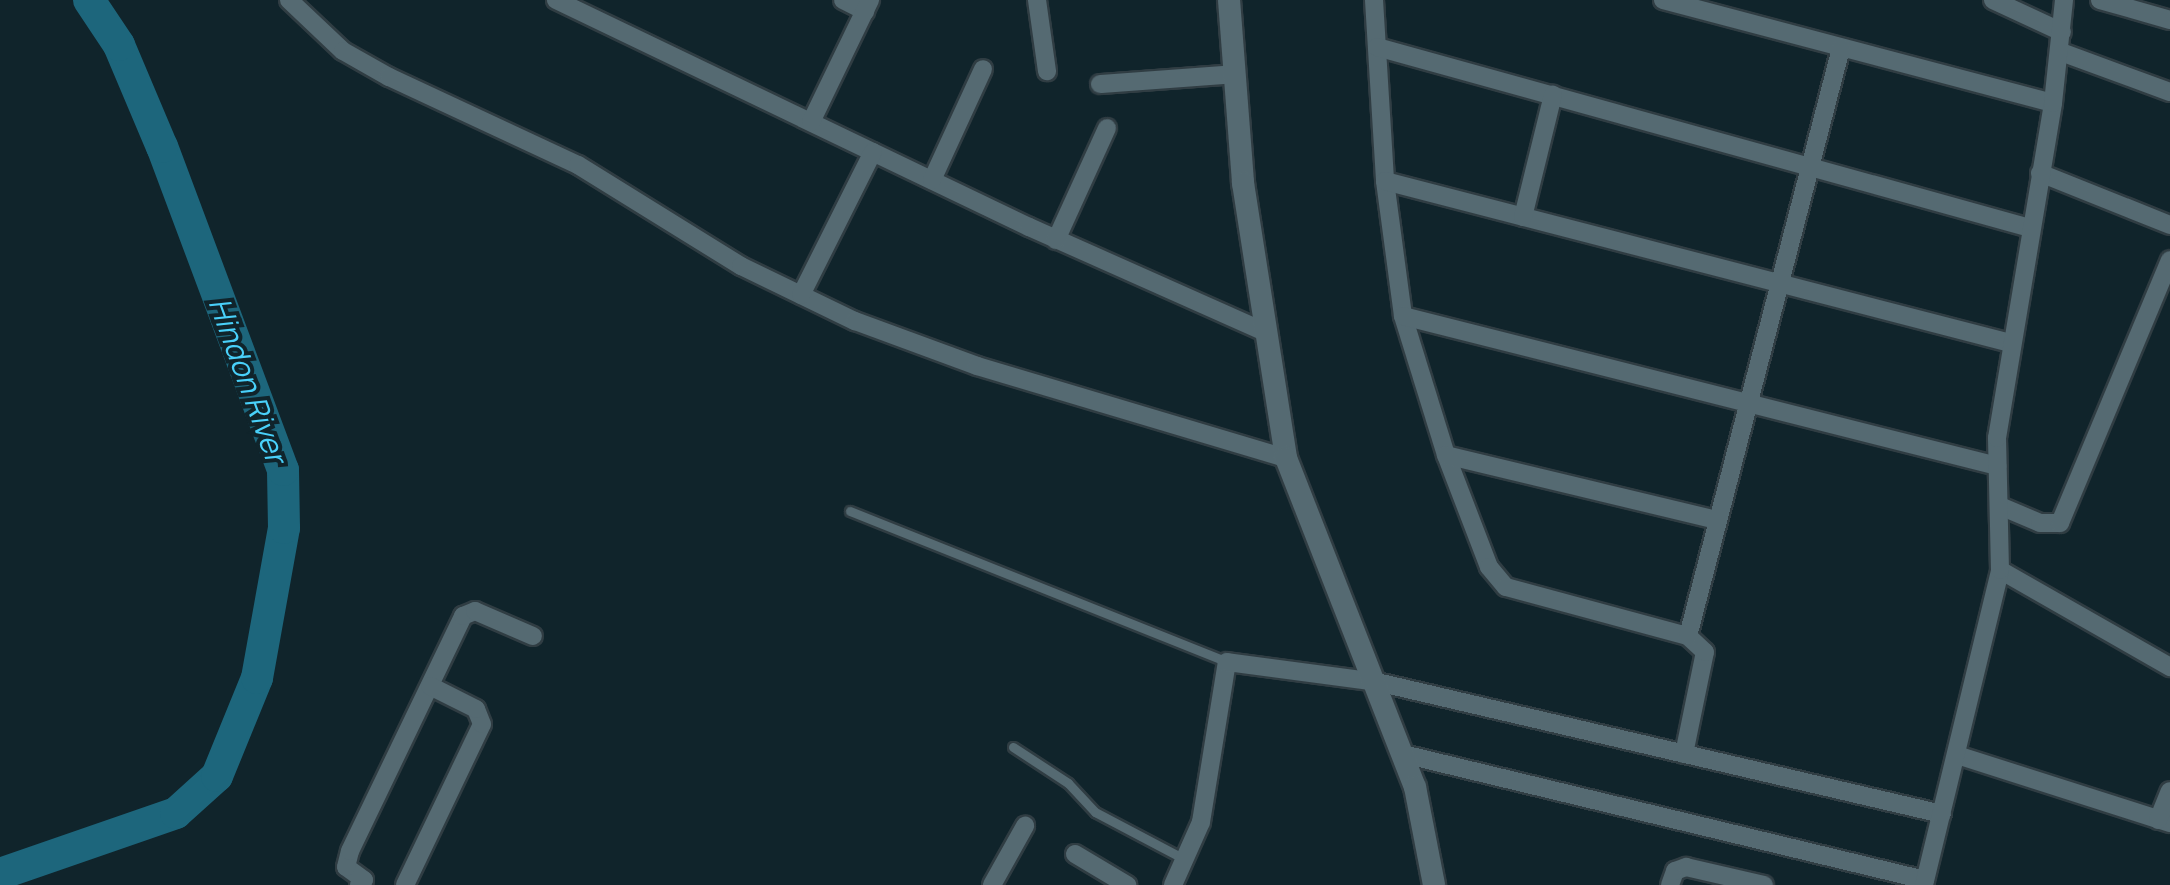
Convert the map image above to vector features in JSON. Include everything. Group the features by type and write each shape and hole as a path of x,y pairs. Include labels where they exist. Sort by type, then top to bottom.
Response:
{"street":[{"path":"289,0 343,51 389,77 578,165 741,266 801,295 977,366 1286,458"},
{"path":"556,0 1056,240 1267,333"},
{"path":"811,122 868,5 843,0"},
{"path":"1037,0 1047,71"},
{"path":"1229,0 1243,183 1286,458 1377,682 1415,787 1434,885"},
{"path":"1374,0 1385,181 1403,316 1446,455 1489,567 1506,587 1688,636 1705,652 1684,754"},
{"path":"1663,0 2053,103"},
{"path":"1993,0 2062,32"},
{"path":"1403,754 1925,883 2000,570 1997,466 2010,343 2053,103 2061,52 2064,0"},
{"path":"2100,0 2170,20"},
{"path":"1377,47 1809,164 2030,228"},
{"path":"1688,636 1776,285 1841,48"},
{"path":"2061,52 2170,92"},
{"path":"932,180 983,69"},
{"path":"1100,84 1235,74"},
{"path":"1523,217 1553,95"},
{"path":"1056,240 1107,128"},
{"path":"801,295 873,152"},
{"path":"2040,173 2170,225"},
{"path":"1385,181 1776,285 2010,343"},
{"path":"2000,506 2040,523 2060,523 2170,260"},
{"path":"1403,316 1997,466"},
{"path":"1446,455 1717,520"},
{"path":"2000,570 2170,667"},
{"path":"366,883 349,872 346,860 466,612 475,611 533,636"},
{"path":"1173,885 1186,860 1210,783 1227,662 1377,682 1942,814"},
{"path":"405,885 482,724 476,709 430,686"},
{"path":"1957,755 2164,822 2170,791"},
{"path":"992,885 1025,826"},
{"path":"1075,854 1127,885"},
{"path":"1670,885 1675,871 1686,867 1764,885"}],"lane":[{"path":"850,511 1227,662"},
{"path":"1013,747 1068,783 1095,812 1186,860"}],"waterway":[{"name":"Hindon River","path":"0,874 176,813 217,776 257,678 284,528 283,470 162,147 119,45 89,0"}]}
